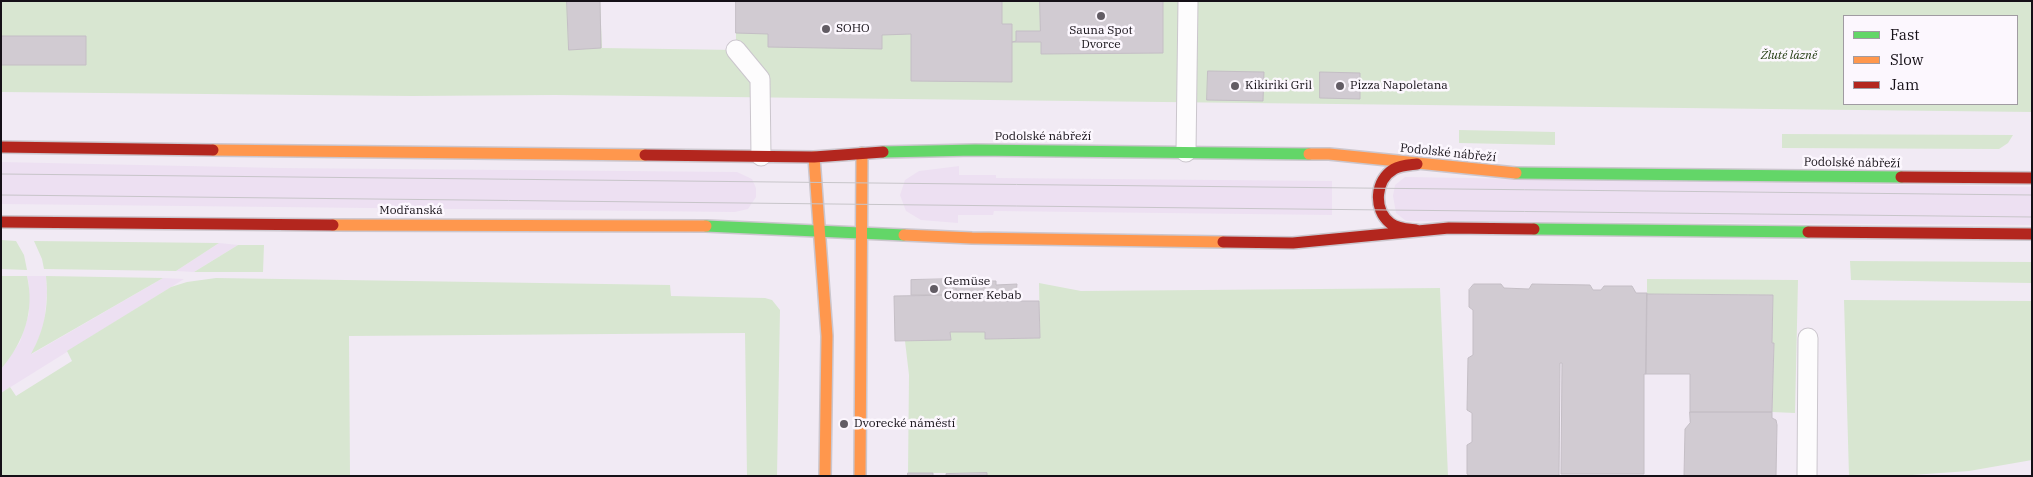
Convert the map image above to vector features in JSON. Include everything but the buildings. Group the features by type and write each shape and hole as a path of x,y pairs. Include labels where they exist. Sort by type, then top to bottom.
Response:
{"main road":[{"path":"1,147 814,157 828,336 825,476"},
{"name":"Podolské nábřeží","path":"814,157 862,153 975,150 1329,154 1506,173 2032,178"},
{"path":"860,476 862,153"},
{"path":"1420,231 1399,228 1390,223 1380,210 1378,196 1384,178 1391,170 1401,166 1421,164"},
{"name":"Modřanská","path":"1,222 251,225 736,226 862,232"},
{"path":"862,232 972,238 1293,243 1449,228 2032,234"}],"lane":[{"path":"1186,152 1188,1"},
{"path":"736,50 760,79 761,156"},
{"path":"1807,476 1808,338"}],"shaded area":[{"path":"1,162 280,168 737,172 752,179 756,188 756,197 748,209 735,212 1,204"},
{"path":"959,166 959,175 996,175 996,178 1332,181 1332,215 994,211 993,215 958,215 958,223 921,220 906,211 900,195 905,180 919,171"},
{"path":"1405,177 2032,187 2032,225 1406,221 1396,213 1393,196 1395,185"},
{"path":"219,243 238,245 194,272 176,271"},
{"path":"27,276 46,276 47,292 44,326 32,354 163,278 184,279 1,393 1,369 20,342 29,313 29,285"}],"green space":[{"name":"Žluté lázně","path":"1,1 600,1 602,48 736,50 736,1 2032,1 2032,112 555,95 412,96 1,92"},
{"path":"1459,130 1555,132 1555,145 1459,143"},
{"path":"1782,134 2013,135 2008,143 1999,149 1782,148"},
{"path":"1,240 16,241 24,255 27,270 1,269"},
{"path":"34,241 219,243 176,271 44,269"},
{"path":"238,245 264,245 263,272 194,272"},
{"path":"1850,261 2032,262 2032,283 1851,280"},
{"path":"1,276 27,276 30,302 26,326 16,348 1,369"},
{"path":"46,276 163,278 31,354 40,335 45,316 47,297"},
{"path":"216,278 670,285 671,296 765,298 772,300 780,310 777,476 747,476 745,333 349,336 350,476 1,476 1,393 10,387 16,396 72,361 67,351 171,287 187,282"},
{"path":"1647,279 1798,280 1795,413 1772,412 1773,295 1647,294"},
{"path":"1039,283 1081,291 1440,288 1448,476 987,476 986,473 908,473 909,375 905,341 951,339 950,332 985,332 985,339 1040,338"},
{"path":"1844,300 2032,301 2032,460 1969,471 1898,476 1849,476"}],"tram line":[{"path":"1,174 2032,195"},
{"path":"1,195 2032,217"}],"traffic: fast":[{"path":"883,152 975,150 1309,154"},
{"path":"1516,173 1901,177"},
{"path":"706,226 904,235"},
{"path":"1534,229 1808,232"}],"traffic: slow":[{"path":"213,150 645,155"},
{"path":"860,476 862,153"},
{"path":"1309,154 1329,154 1516,173"},
{"path":"814,157 827,336 825,476"},
{"path":"333,225 706,226"},
{"path":"904,235 972,238 1223,242"}],"traffic: jam":[{"path":"1,147 213,150"},
{"path":"645,155 814,157 883,152"},
{"path":"1416,230 1399,228 1390,223 1381,210 1379,195 1383,180 1394,169 1405,165 1417,164"},
{"path":"1901,177 2032,178"},
{"path":"1,222 333,225"},
{"path":"1223,242 1293,243 1449,228 1534,229"},
{"path":"1808,232 2032,234"}],"place":[{"name":"Sauna Spot Dvorce","path":"1101,16"},
{"name":"SOHO","path":"826,29"},
{"name":"Kikiriki Gril","path":"1235,86"},
{"name":"Pizza Napoletana","path":"1340,86"},
{"name":"Gemüse Corner Kebab","path":"934,289"},
{"name":"Dvorecké náměstí","path":"844,424"}]}
